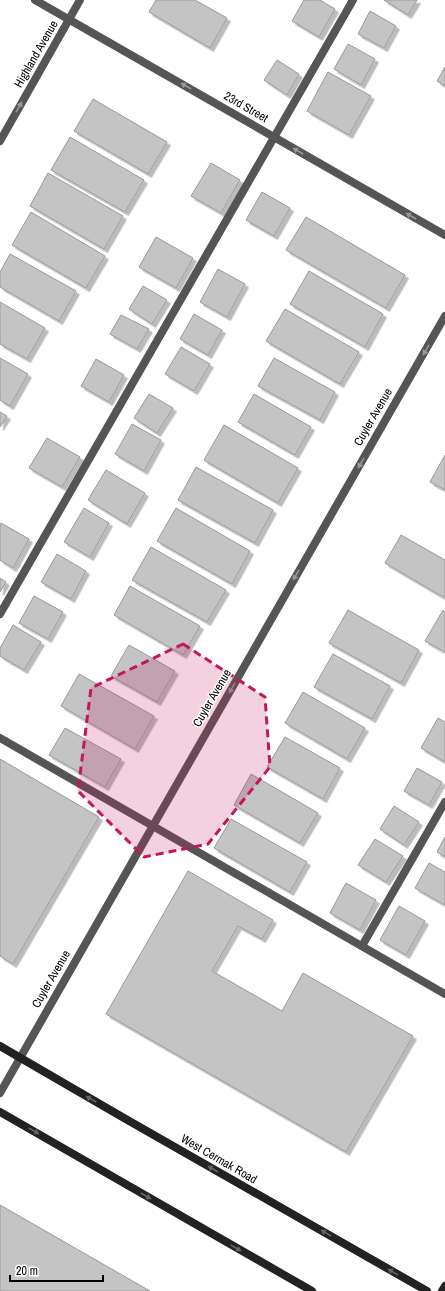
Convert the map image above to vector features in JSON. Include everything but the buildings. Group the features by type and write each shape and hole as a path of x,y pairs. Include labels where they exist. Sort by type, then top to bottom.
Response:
{"main road":[{"name":"West Cermak Road","path":"0,1046 427,1291"},
{"path":"0,1112 312,1291"},
{"path":"442,1291 445,1286"}],"street":[{"name":"23rd Street","path":"35,0 445,235"},
{"name":"Highland Avenue","path":"0,140 80,0"},
{"path":"0,614 352,0"},
{"name":"Cuyler Avenue","path":"0,1092 445,316"},
{"path":"0,738 445,994"},
{"path":"362,946 445,802"}],"highlighted area":[{"path":"183,644 265,697 270,767 208,844 144,857 78,791 91,688"}]}
